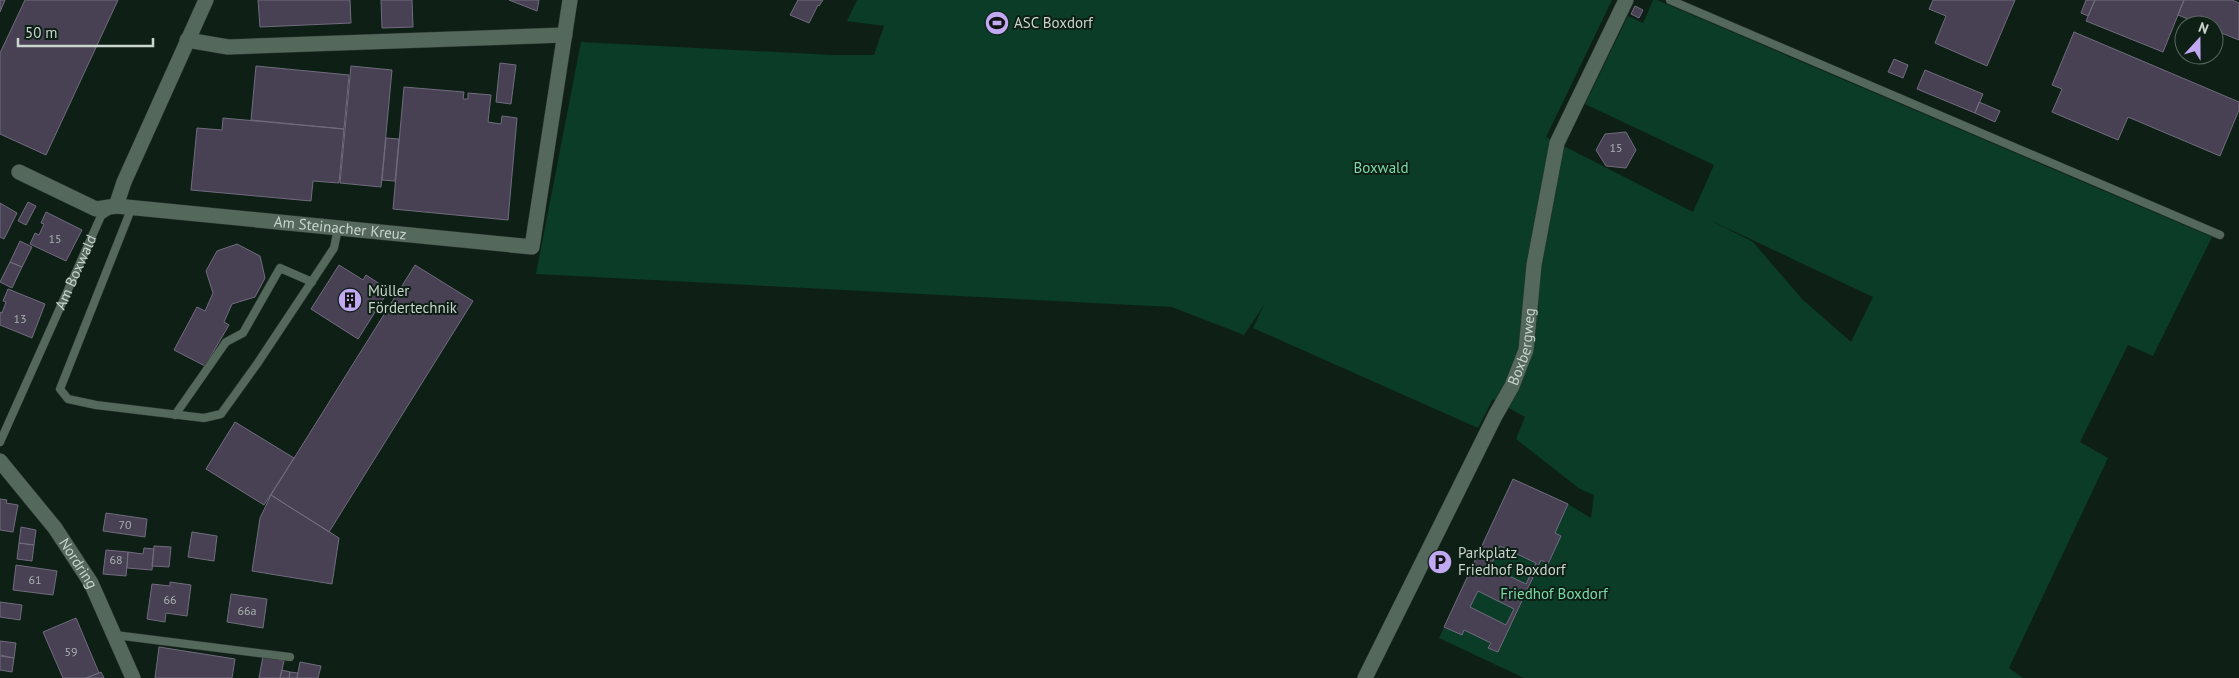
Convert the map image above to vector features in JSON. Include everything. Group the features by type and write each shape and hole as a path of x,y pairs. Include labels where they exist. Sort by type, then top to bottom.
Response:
{"street":[{"path":"19,172 96,209 116,206 124,182 206,0"},
{"name":"Am Steinacher Kreuz","path":"116,206 532,247 570,0"},
{"name":"Boxbergweg","path":"1365,678 1495,416 1512,386 1526,350 1534,265 1557,142 1626,0"},
{"path":"188,40 228,47 565,35"},
{"name":"Nordring","path":"0,461 55,528 91,583 134,678"}],"lane":[{"path":"1670,0 2220,235"},
{"name":"Am Boxwald","path":"0,442 101,216 116,206"},
{"path":"132,207 60,390 68,399 96,405 204,418 221,414 258,364 334,248 338,228"},
{"path":"175,415 226,342 243,333 280,268 312,282"},
{"path":"115,635 290,657"}],"green space":[{"name":"Boxwald","path":"857,0 1612,0 1546,137 1693,212 1714,165 1585,104 1628,16 1643,23 1653,0 1657,0 2212,237 2153,356 2128,345 2080,442 2108,458 2009,668 2023,678 1524,678 1439,638 1513,479 1568,504 1591,518 1594,495 1580,489 1516,439 1525,417 1493,399 1478,428 1253,328 1264,305 1244,335 1172,307 536,274 581,42 832,55 874,55 884,26 847,21","holes":["1710,220 1873,297 1851,342 1802,299 1753,242"]}],"building":[{"path":"0,0 5,0 0,12"},
{"path":"25,0 118,0 46,155 0,134 0,53"},
{"path":"258,0 350,0 351,23 260,27"},
{"path":"381,0 412,0 413,27 382,28"},
{"path":"509,0 539,0 537,11"},
{"path":"798,0 823,0 818,5 809,23 790,15"},
{"path":"1933,0 2015,0 1987,66 1935,43 1946,16 1929,9"},
{"path":"2086,0 2095,0 2088,16 2081,13"},
{"path":"2095,0 2184,0 2178,15 2174,15 2174,25 2163,52 2086,21"},
{"path":"2184,0 2232,0 2239,3 2239,40 2224,34 2224,15 2178,15"},
{"path":"1635,6 1643,10 1639,18 1631,14"},
{"path":"2074,32 2239,102 2239,110 2220,156 2128,117 2118,140 2052,112 2062,89 2052,85"},
{"path":"1894,59 1908,65 1903,78 1888,72"},
{"path":"500,63 516,65 511,104 496,102"},
{"path":"256,66 349,75 344,129 251,120"},
{"path":"351,66 392,70 381,187 340,183"},
{"path":"1925,70 1983,94 1975,113 1917,89"},
{"path":"404,87 464,92 463,99 468,99 468,93 491,95 488,122 501,124 502,116 517,118 508,220 393,209"},
{"path":"1979,102 2000,111 1995,122 1975,113"},
{"path":"223,118 344,129 339,183 313,181 311,201 191,190 197,128 222,130"},
{"path":"1626,132 1636,150 1626,168 1606,166 1596,150 1605,134"},
{"path":"386,138 399,139 395,181 382,180"},
{"path":"28,202 36,206 26,225 18,221"},
{"path":"0,203 17,213 4,239 0,237"},
{"path":"46,212 82,230 66,261 30,244 35,233 39,235 44,224 41,223"},
{"path":"20,241 32,247 22,267 10,262"},
{"path":"237,244 260,256 265,278 255,297 232,304 224,322 229,325 205,366 174,350 197,307 205,311 213,293 206,271 217,251"},
{"path":"10,262 22,267 12,288 0,282"},
{"name":"Müller Fördertechnik","path":"339,265 363,280 366,275 389,290 358,339 311,309"},
{"path":"415,265 473,301 329,532 271,495"},
{"path":"8,289 45,304 32,338 0,325 0,312 2,313 6,302 3,301"},
{"path":"235,422 294,458 264,505 206,469"},
{"path":"1513,479 1568,504 1555,533 1561,536 1548,564 1541,560 1498,652 1488,648 1491,643 1464,630 1462,635 1444,627","holes":["1500,546 1536,563 1526,584 1490,567","1478,591 1514,609 1506,625 1470,607"]},
{"path":"271,495 339,538 332,584 252,571 260,518"},
{"path":"0,499 7,500 6,503 18,505 13,532 0,530"},
{"path":"106,513 147,519 145,537 103,531"},
{"path":"21,527 36,530 34,545 19,543"},
{"path":"192,532 217,536 214,561 188,557"},
{"path":"19,543 34,545 32,561 17,559"},
{"path":"154,546 171,547 169,567 152,566"},
{"path":"144,548 154,549 152,570 127,568 128,552 143,554"},
{"path":"106,550 128,552 126,576 103,574"},
{"path":"16,565 57,571 53,595 13,590"},
{"path":"170,582 191,585 187,616 166,613 165,622 147,619 152,584 170,586"},
{"path":"231,594 267,599 263,628 227,622"},
{"path":"0,602 22,605 20,620 0,617"},
{"path":"76,618 99,673 86,678 63,678 43,632"},
{"path":"0,641 16,643 14,658 0,655"},
{"path":"159,647 235,659 232,678 155,678"},
{"path":"0,656 14,658 12,672 0,670"},
{"path":"263,656 284,661 280,678 259,678"},
{"path":"300,662 321,666 318,678 297,678"},
{"path":"282,670 290,672 289,678 280,678"},
{"path":"101,672 104,678 86,678 99,673"},
{"path":"290,672 298,673 297,678 289,678"}],"place":[{"name":"ASC Boxdorf","path":"997,23"},
{"name":"Müller Fördertechnik","path":"350,300"},
{"name":"Parkplatz Friedhof Boxdorf","path":"1440,562"}],"park label":[{"name":"Friedhof Boxdorf","path":"1554,594"}]}
